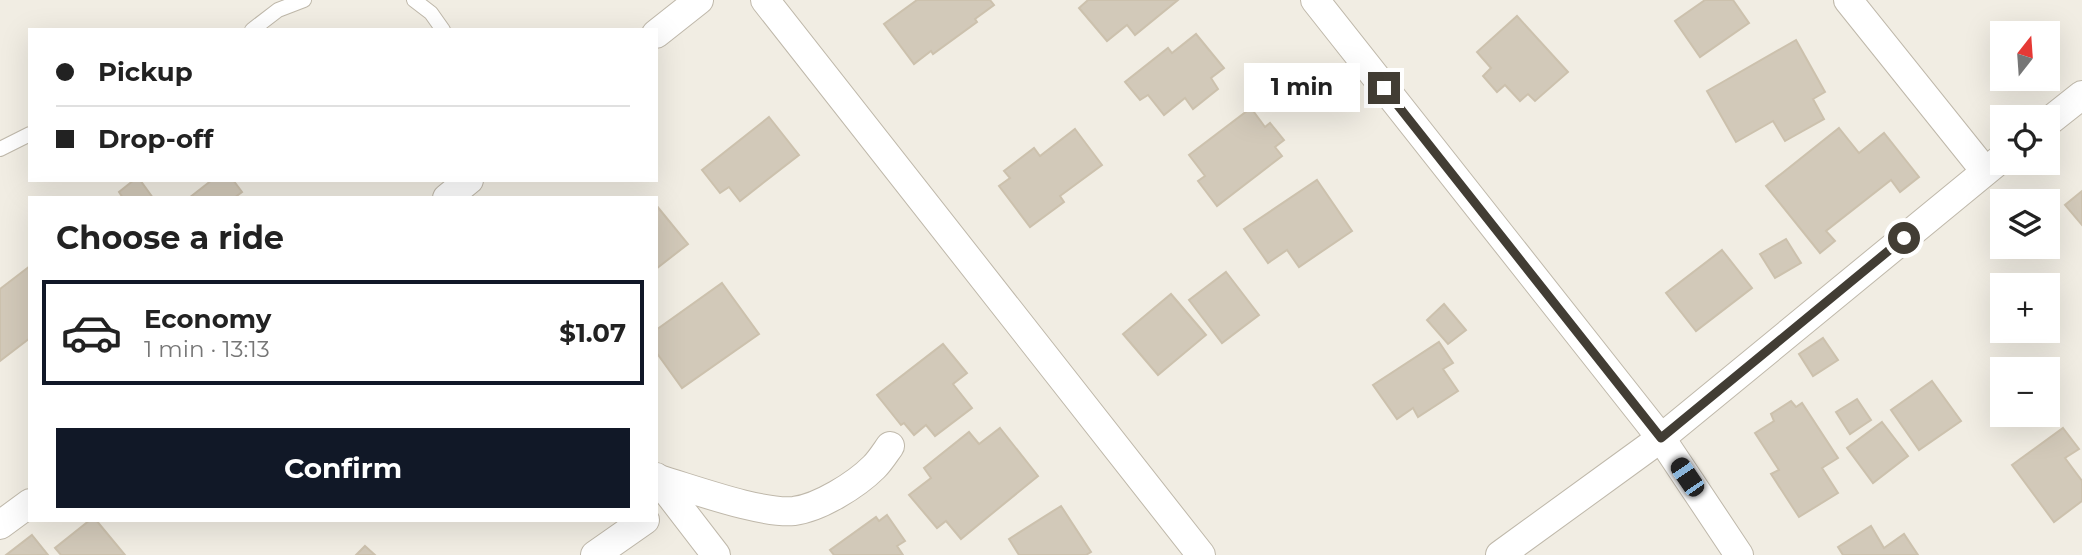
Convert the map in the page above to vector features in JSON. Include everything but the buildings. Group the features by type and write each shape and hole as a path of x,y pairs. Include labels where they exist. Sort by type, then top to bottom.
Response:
{"street":[{"path":"658,32 699,0"},
{"path":"765,0 1201,555"},
{"path":"1315,0 1661,438 1739,555"},
{"path":"1848,0 1990,160"},
{"path":"2060,112 2082,95"},
{"path":"1500,555 1661,438 1990,167"},
{"path":"449,196 467,182"},
{"path":"661,492 794,511 821,504 846,488 873,468 890,446"},
{"path":"661,492 716,555"},
{"path":"0,525 28,504"},
{"path":"595,555 642,522"}],"lane":[{"path":"255,28 278,10 304,0"},
{"path":"414,0 431,13 442,28"},
{"path":"0,149 28,135"}],"route":[{"path":"1384,88 1661,438 1904,238"}]}
